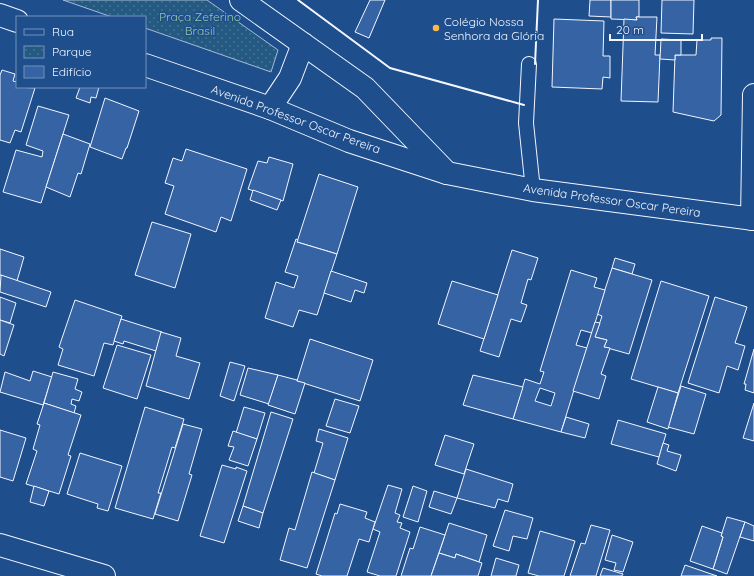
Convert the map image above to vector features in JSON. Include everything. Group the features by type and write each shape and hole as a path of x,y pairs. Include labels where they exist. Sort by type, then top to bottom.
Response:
{"main road":[{"path":"241,0 365,88 446,173"},
{"path":"0,15 16,21"},
{"path":"270,108 290,78 303,44"},
{"name":"Avenida Professor Oscar Pereira","path":"146,65 270,108 349,140 446,173 533,190 753,219"},
{"path":"753,219 754,95"},
{"path":"0,545 104,576"}],"lane":[{"path":"529,64 526,123 533,190"}],"green space":[{"name":"Praça Zeferino Brasil","path":"63,0 207,0 278,50 271,72 146,28 146,16 109,16"}],"building":[{"path":"370,0 385,0 369,38 355,32"},
{"path":"590,0 611,0 611,17 589,16"},
{"path":"611,0 639,0 639,17 636,17 637,20 611,19"},
{"path":"662,0 694,0 693,34 661,33"},
{"path":"636,17 657,17 655,55 660,55 658,102 621,101 624,19 637,20"},
{"path":"554,19 604,21 603,56 610,56 610,78 603,77 602,89 552,87"},
{"path":"711,38 722,38 721,115 714,121 673,112 675,55 696,55 697,40 711,40"},
{"path":"661,39 681,40 681,55 675,55 675,60 660,59"},
{"path":"2,70 15,74 13,81 16,82 16,88 35,88 21,132 15,130 10,143 0,140 0,75"},
{"path":"80,88 99,88 96,98 91,97 90,103 76,98"},
{"path":"105,98 139,111 122,159 90,147"},
{"path":"38,106 69,115 41,203 3,192 16,150 42,157 43,151 26,145"},
{"path":"63,134 90,144 81,174 78,173 70,197 46,187"},
{"path":"186,149 247,169 231,221 221,217 216,232 165,214 174,186 165,183 173,158 182,161"},
{"path":"269,157 293,164 283,201 248,189 258,161 267,163"},
{"path":"319,174 358,187 337,254 297,242"},
{"path":"253,190 281,200 277,210 250,200"},
{"path":"152,222 191,234 175,288 135,275"},
{"path":"296,239 298,240 297,242 337,254 317,315 299,310 293,327 265,318 276,282 294,288 298,276 285,272"},
{"path":"0,249 24,257 17,281 0,275"},
{"path":"512,250 538,258 531,280 528,279 521,303 527,305 521,322 511,319 499,357 480,351"},
{"path":"615,258 635,264 632,274 612,268"},
{"path":"612,268 652,280 629,354 604,347 607,340 595,337 602,316 597,314"},
{"path":"571,270 597,278 594,287 605,290 592,333 581,330 576,345 587,348 561,432 513,419 525,379 540,384 544,372 540,371","holes":["540,388 555,393 551,406 535,401"]},
{"path":"331,271 367,283 364,293 355,290 351,302 324,293"},
{"path":"1,275 51,292 46,307 0,292"},
{"path":"452,281 498,295 484,339 438,324"},
{"path":"661,281 709,296 678,393 631,379"},
{"path":"0,297 16,303 10,323 0,320"},
{"path":"715,297 747,307 735,343 745,346 738,370 727,366 719,393 688,383"},
{"path":"75,300 122,316 113,345 104,343 94,376 58,365 63,349 59,347"},
{"path":"121,319 162,332 156,351 124,341 123,344 114,341"},
{"path":"0,320 14,325 4,356 0,354"},
{"path":"595,322 600,323 595,337 607,340 604,347 610,348 601,374 606,376 599,399 573,391"},
{"path":"161,332 181,338 176,356 200,363 189,399 146,386"},
{"path":"310,339 373,360 360,401 297,381"},
{"path":"117,345 151,355 137,399 103,388"},
{"path":"754,349 754,393 745,390 746,384 744,384"},
{"path":"230,362 245,366 234,401 220,396"},
{"path":"248,368 278,375 269,404 240,395"},
{"path":"33,371 52,377 43,405 0,392 5,372 30,381"},
{"path":"53,372 78,379 75,389 82,392 79,401 72,399 71,404 76,406 74,413 44,403"},
{"path":"278,375 305,383 295,414 268,405"},
{"path":"473,375 523,387 513,419 463,405"},
{"path":"681,386 706,394 694,434 668,427"},
{"path":"658,387 678,393 668,429 647,422"},
{"path":"335,399 359,406 350,433 326,426"},
{"path":"44,403 81,415 68,455 71,456 59,494 26,484 37,451 33,449 40,425 37,424"},
{"path":"754,403 754,441 743,438"},
{"path":"145,407 184,419 175,448 172,447 158,493 161,493 153,519 115,508"},
{"path":"244,407 265,413 257,439 236,433"},
{"path":"271,412 293,419 263,513 243,506"},
{"path":"566,417 589,424 585,438 561,432"},
{"path":"618,420 666,434 659,457 611,444"},
{"path":"183,424 202,429 189,474 192,475 178,521 155,514"},
{"path":"319,429 348,438 335,480 314,473 323,443 316,441"},
{"path":"0,430 26,438 13,481 0,477"},
{"path":"233,431 257,439 248,466 229,460 234,447 228,446"},
{"path":"445,435 474,444 464,474 435,465"},
{"path":"663,443 669,445 667,451 681,455 676,471 657,464"},
{"path":"80,453 122,466 108,511 97,508 98,504 67,494"},
{"path":"222,465 236,469 236,467 247,471 224,543 200,536"},
{"path":"466,469 513,484 508,502 498,499 495,508 457,498"},
{"path":"312,472 335,480 307,568 280,560 289,528 295,530"},
{"path":"388,485 402,489 395,513 400,515 397,522 402,523 400,528 410,532 396,576 380,576 367,572 380,532 373,529"},
{"path":"34,486 49,491 44,506 30,502"},
{"path":"413,486 427,491 418,522 403,517"},
{"path":"434,491 457,498 451,514 429,507"},
{"path":"340,504 367,512 365,518 375,522 369,542 359,539 347,576 322,576 316,574 335,513 337,514"},
{"path":"243,506 263,513 259,528 238,521"},
{"path":"505,510 533,518 527,539 513,536 509,551 493,546"},
{"path":"727,517 745,522 727,574 713,569 723,537 721,536"},
{"path":"745,522 754,526 754,541 740,537"},
{"path":"449,523 487,535 479,562 456,554 455,558 439,553"},
{"path":"591,525 610,530 596,576 570,576 581,543 585,544"},
{"path":"702,526 722,533 721,536 723,537 713,569 690,561"},
{"path":"420,527 445,535 431,576 401,576 410,548 413,549"},
{"path":"540,531 575,541 564,576 539,576 528,573"},
{"path":"612,535 633,542 623,572 614,570 616,563 605,560"},
{"path":"439,553 455,558 456,554 482,563 478,576 431,576"},
{"path":"496,558 519,565 516,576 491,576"},
{"path":"685,565 717,576 681,576"},
{"path":"603,568 623,574 622,576 600,576"}],"wall":[{"path":"298,0 390,68 524,105"},
{"path":"535,64 538,0"}],"place":[{"name":"Colégio Nossa Senhora da Glória","path":"436,28"}]}
